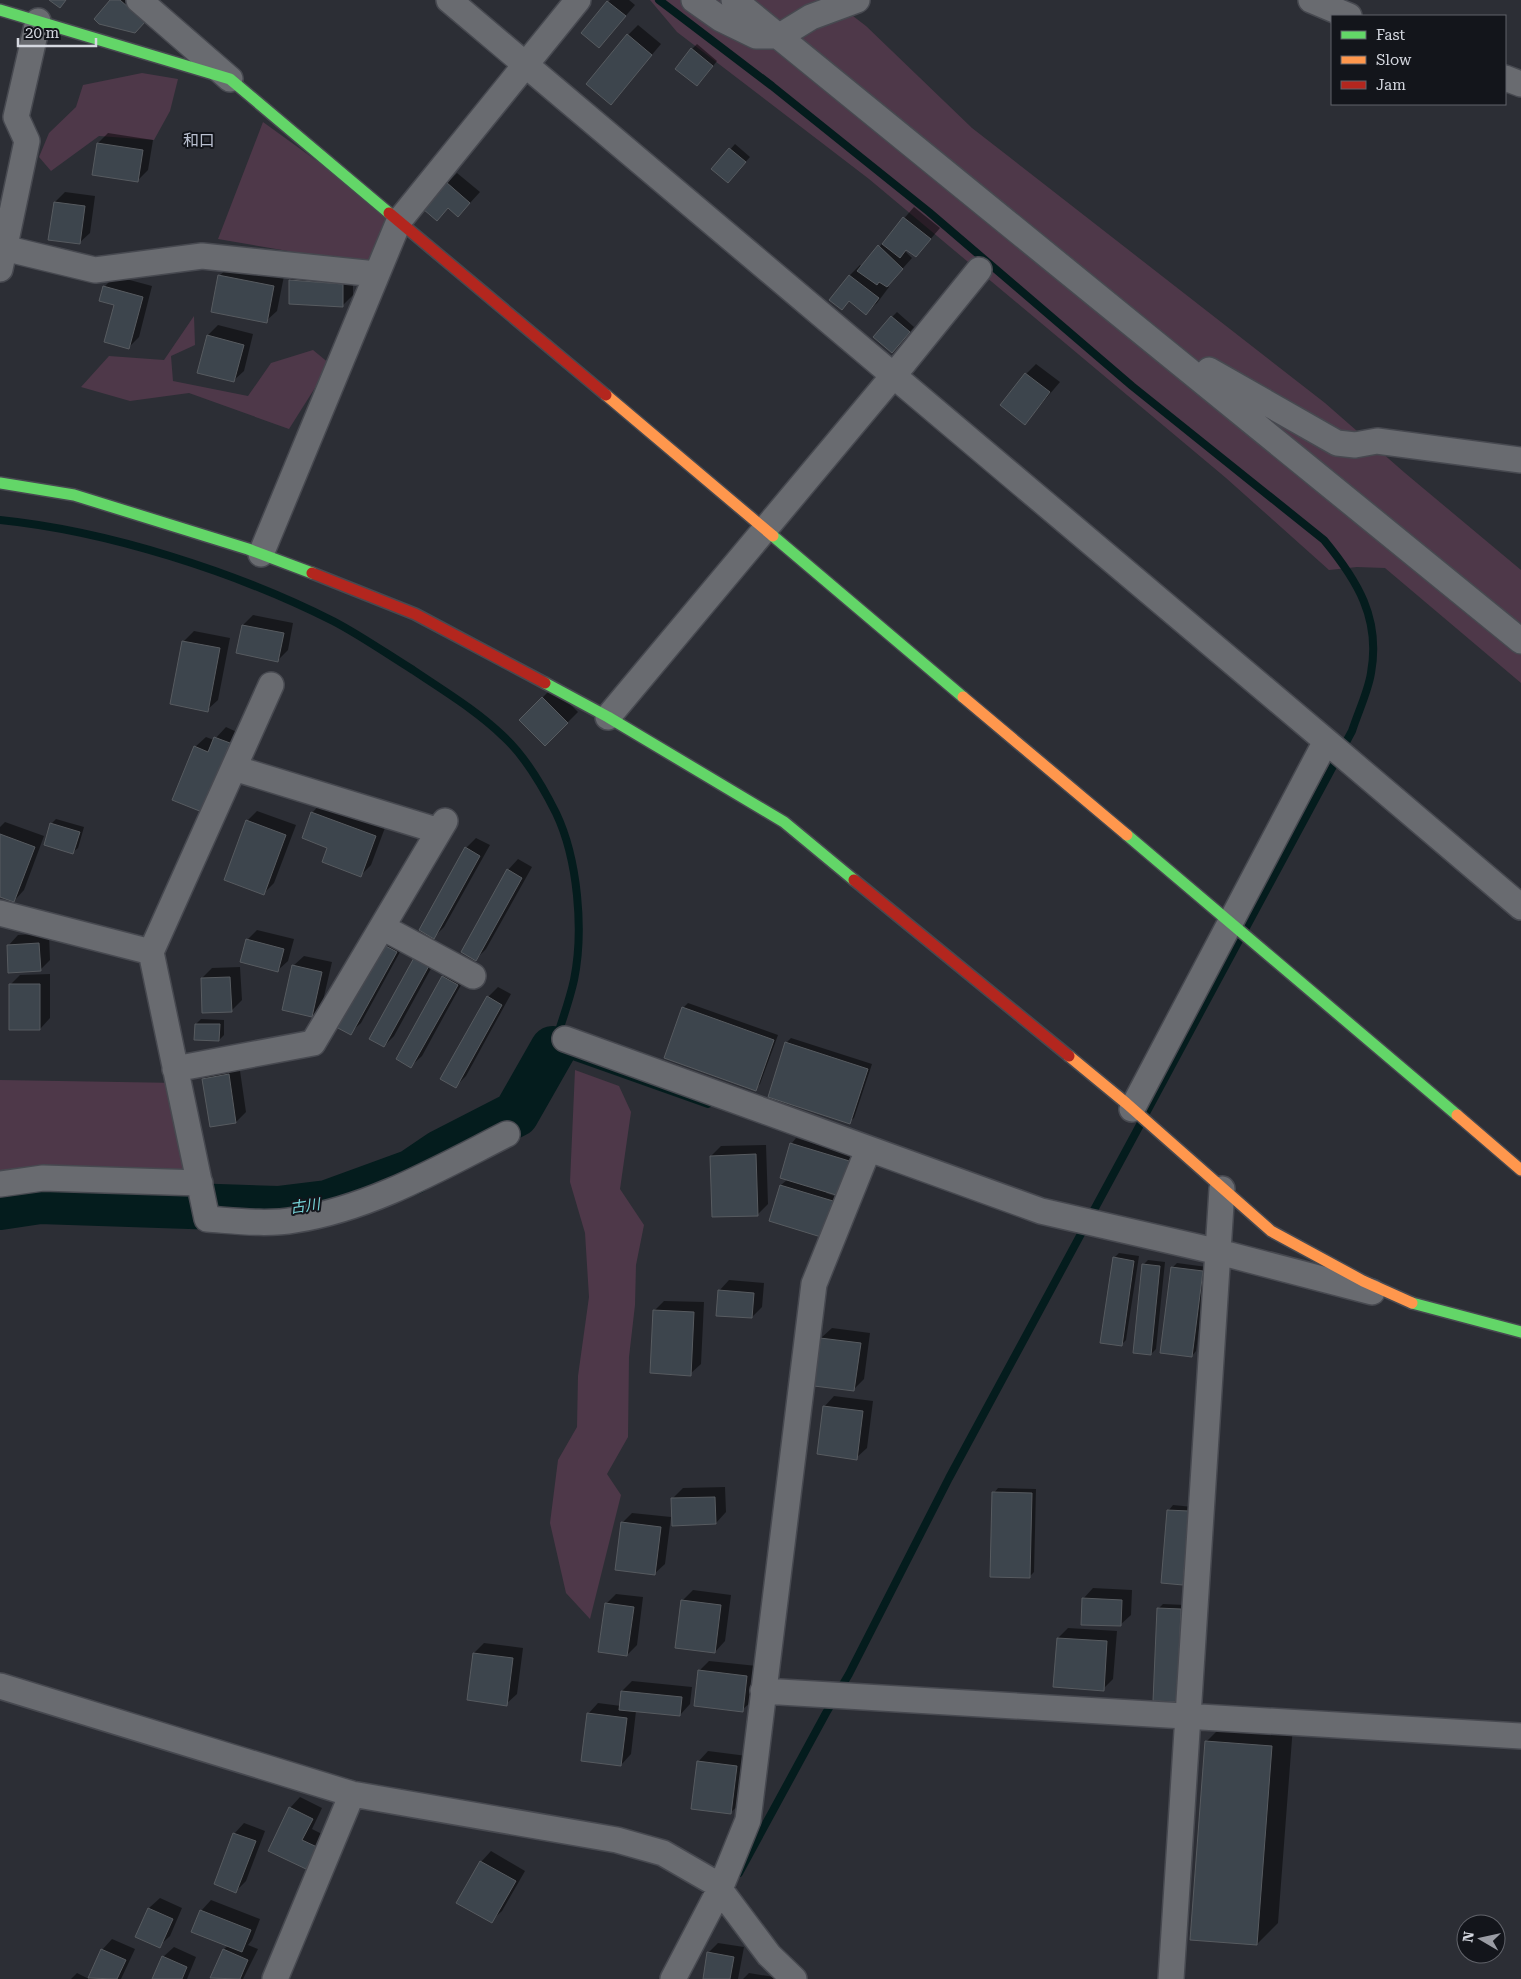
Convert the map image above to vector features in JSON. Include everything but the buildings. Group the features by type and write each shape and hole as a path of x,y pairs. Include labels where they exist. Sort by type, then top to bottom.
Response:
{"street":[{"path":"139,0 398,221 1231,922 1521,1170"},
{"path":"449,0 1521,907"},
{"path":"261,554 398,221 578,0"},
{"path":"694,0 721,18 756,36 780,36 811,17 857,0"},
{"path":"734,0 1521,641"},
{"path":"1311,0 1347,15"},
{"path":"0,10 230,79"},
{"path":"38,21 16,117 27,142 2,258 95,270 202,256 376,274"},
{"path":"1506,78 1521,84"},
{"path":"608,717 764,528 894,376 979,270"},
{"path":"1193,372 1205,368 1337,442 1356,445 1378,441 1521,460"},
{"path":"0,483 74,495 261,554 352,587 415,614 608,717 784,822 917,930 1140,1117 1271,1230 1332,1265 1411,1303"},
{"path":"271,685 151,952 207,1219 245,1222 294,1220 350,1206 420,1178 507,1134"},
{"path":"1140,1117 1231,922 1326,741"},
{"path":"175,1068 312,1043 442,826 234,768"},
{"path":"0,912 151,952"},
{"path":"382,928 473,976"},
{"path":"565,1039 1041,1211 1219,1252 1521,1332"},
{"path":"673,1979 720,1889 748,1820 762,1691 814,1284 868,1150"},
{"path":"0,1184 44,1178 200,1184"},
{"path":"1171,1979 1222,1189"},
{"path":"0,1686 352,1794 617,1840 663,1853 715,1883 769,1956 794,1979"},
{"path":"762,1691 1521,1736"},
{"path":"275,1979 352,1794"}],"shaded area":[{"path":"650,0 720,0 955,189 737,0 832,0 866,26 972,128 1325,403 1521,570 1521,683 1385,568 1357,567 1329,570 1226,478 869,179 677,32"},
{"path":"142,73 178,79 170,111 154,140 99,136 51,171 39,157 49,133 76,107 83,85"},
{"path":"263,122 393,216 370,265 218,239"},
{"path":"194,316 195,345 171,356 173,381 248,396 271,363 313,350 330,364 289,429 189,393 130,401 81,387 109,356 164,360"},
{"path":"575,1070 619,1086 631,1112 620,1189 644,1225 636,1265 635,1305 629,1357 628,1437 607,1474 621,1495 590,1619 566,1593 550,1523 558,1460 577,1427 578,1376 589,1297 585,1233 570,1182"},
{"path":"0,1080 179,1083 186,1183 0,1184"}],"waterway":[{"path":"659,0 772,86 929,212 1132,386 1324,540 1347,570 1364,601 1373,635 1373,653 1368,687 1352,731 1146,1113"},
{"path":"0,520 41,525 127,544 171,556 255,586 295,603 353,632 460,701 493,727 519,753 545,793 564,831 574,873 578,918 577,961 572,989 553,1049 708,1104"},
{"name":"古川","path":"0,1207 40,1201 278,1209 327,1203 412,1172 440,1153 516,1114 553,1049"},
{"path":"739,1873 849,1674 949,1478 1141,1123"}],"traffic: fast":[{"path":"0,10 230,79 389,213"},
{"path":"0,483 74,495 248,549 312,573"},
{"path":"773,536 963,697"},
{"path":"545,683 608,717 784,822 854,880"},
{"path":"1127,835 1457,1115"},
{"path":"1412,1303 1521,1332"}],"traffic: slow":[{"path":"606,395 773,536"},
{"path":"963,697 1127,835"},
{"path":"1069,1056 1126,1103 1271,1231 1363,1281 1412,1303"},
{"path":"1457,1115 1521,1170"}],"traffic: jam":[{"path":"389,213 606,395"},
{"path":"312,573 415,614 545,683"},
{"path":"854,880 1069,1056"}],"district":[{"name":"和口","path":"199,140"}]}
